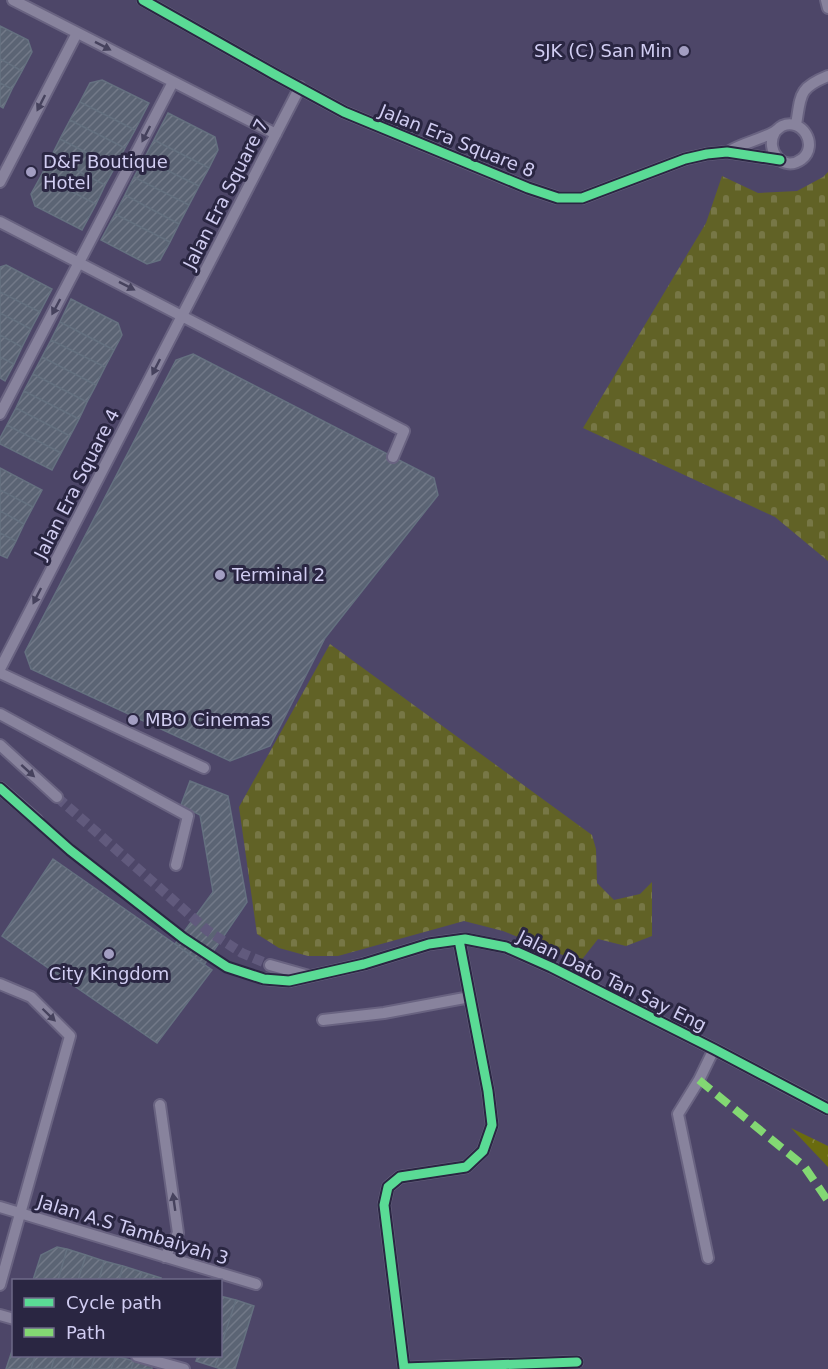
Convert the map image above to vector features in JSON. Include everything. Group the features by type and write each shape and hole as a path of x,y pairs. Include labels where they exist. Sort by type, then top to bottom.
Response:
{"street":[{"path":"13,0 276,134"},
{"name":"Jalan Era Square 8","path":"143,0 344,112 528,188 558,198 582,198 685,159 706,154 727,152 797,162 809,149 808,137 796,125 782,126 775,132 727,152"},
{"path":"826,0 828,8"},
{"path":"0,182 77,33"},
{"path":"796,125 805,89 809,84 828,76"},
{"path":"0,414 173,82"},
{"name":"Jalan Era Square 7","path":"183,315 300,87"},
{"path":"775,132 772,137 772,150 780,160"},
{"path":"0,222 404,431 393,457"},
{"name":"Jalan Era Square 4","path":"0,669 183,315"},
{"path":"0,674 204,768"},
{"path":"0,714 188,816 176,865"},
{"path":"0,746 57,797"},
{"path":"0,788 37,820"},
{"name":"Jalan Dato Tan Say Eng","path":"264,979 290,981 364,964 429,944 465,939 506,948 551,967 828,1109"},
{"path":"459,940 488,1090 492,1125 483,1151 466,1167 400,1177 388,1187 384,1205 404,1368 577,1362"},
{"name":"Jalan Dato Tan Say Eng","path":"270,965 309,976"},
{"path":"0,984 30,997 70,1036 0,1285"},
{"path":"323,1020 470,997"},
{"path":"708,1258 678,1114 699,1080 714,1049"},
{"path":"160,1105 178,1233 165,1257"},
{"name":"Jalan A.S Tambaiyah 3","path":"0,1207 256,1284"},
{"path":"141,1357 184,1369"}],"green space":[{"path":"828,172 828,561 775,517 583,428 706,223 722,176 758,193 797,191"},
{"path":"330,644 592,835 596,849 597,883 614,900 640,894 652,882 652,936 626,946 598,939 580,962 503,931 464,921 338,956 308,956 279,948 257,934 239,807"},
{"path":"791,1128 828,1146 828,1167"}],"building":[{"path":"0,26 28,40 32,52 22,71 0,59"},
{"path":"0,59 22,71 12,89 0,83"},
{"path":"102,80 149,103 135,130 80,102 90,83"},
{"path":"0,83 12,89 3,108 0,106"},
{"path":"80,102 135,130 125,148 70,120"},
{"path":"168,113 215,137 218,150 209,168 154,140"},
{"path":"70,120 125,148 115,167 60,139"},
{"path":"60,139 115,167 105,185 51,157"},
{"path":"154,140 209,168 199,186 144,159"},
{"path":"51,157 105,185 96,204 41,176"},
{"path":"144,159 199,186 189,205 134,177"},
{"path":"41,176 96,204 82,230 35,206 31,194"},
{"path":"134,177 189,205 179,224 125,195"},
{"path":"125,195 179,224 170,242 115,214"},
{"path":"115,214 170,242 160,260 147,264 101,240"},
{"path":"6,265 52,289 40,312 0,292 0,267"},
{"path":"0,292 40,312 31,329 0,313"},
{"path":"71,299 118,323 122,335 114,350 60,322"},
{"path":"0,313 31,329 22,347 0,335"},
{"path":"60,322 114,350 105,367 51,340"},
{"path":"0,335 22,347 14,364 0,357"},
{"path":"51,340 105,367 96,385 42,357"},
{"name":"Terminal 2","path":"193,354 434,478 438,495 325,638 270,746 230,761 31,669 25,652 176,360"},
{"path":"0,357 14,364 5,381 0,378"},
{"path":"42,357 96,385 87,402 33,374"},
{"path":"33,374 87,402 79,419 24,391"},
{"path":"24,391 79,419 70,436 16,408"},
{"path":"16,408 70,436 61,453 7,425"},
{"path":"7,425 61,453 52,470 0,444 0,438"},
{"path":"0,468 42,490 33,507 0,490"},
{"path":"0,490 33,507 24,524 0,511"},
{"path":"0,511 24,524 16,541 0,533"},
{"path":"0,533 16,541 7,558 0,555"},
{"path":"190,781 228,796 247,902 204,965 175,944 213,892 200,815 181,805"},
{"name":"City Kingdom","path":"53,859 212,970 157,1043 2,936"},
{"path":"57,1247 67,1249 58,1279 33,1279 41,1255"},
{"path":"67,1249 86,1255 78,1279 58,1279"},
{"path":"86,1255 104,1261 99,1279 78,1279"},
{"path":"104,1261 123,1266 119,1279 99,1279"},
{"path":"123,1266 142,1272 139,1279 119,1279"},
{"path":"142,1272 161,1278 160,1279 139,1279"},
{"path":"222,1296 236,1300 222,1343"},
{"path":"236,1300 254,1306 235,1369 215,1367 219,1357 222,1357 222,1343"},
{"path":"12,1351 12,1357 35,1357 31,1369 6,1369"},
{"path":"35,1357 55,1357 51,1369 31,1369"},
{"path":"55,1357 75,1357 71,1369 51,1369"},
{"path":"75,1357 95,1357 91,1369 71,1369"},
{"path":"95,1357 116,1357 111,1369 91,1369"},
{"path":"116,1357 134,1361 131,1369 111,1369"},
{"path":"198,1357 219,1357 215,1367 196,1361"},
{"path":"134,1361 152,1366 152,1369 131,1369"}],"tunnel":[{"path":"57,797 208,931 242,953 270,965"},
{"path":"37,820 70,850 183,938 227,967 264,979"}],"marked path":[{"path":"699,1080 804,1166 828,1201"}],"cycle path":[{"path":"143,0 344,112 528,188 558,198 582,198 685,159 707,154 727,152 780,160"},
{"path":"0,788 70,850 183,938 227,967 264,979 289,981 364,964 429,944 465,939 506,947 551,967 714,1049 828,1109"},
{"path":"459,940 488,1091 492,1125 483,1151 466,1167 400,1177 388,1187 384,1205 404,1368 577,1362"}],"place":[{"name":"SJK (C) San Min","path":"684,51"},
{"name":"D&F Boutique Hotel","path":"31,172"},
{"name":"Terminal 2","path":"220,575"},
{"name":"MBO Cinemas","path":"133,720"},
{"name":"City Kingdom","path":"109,954"}]}
